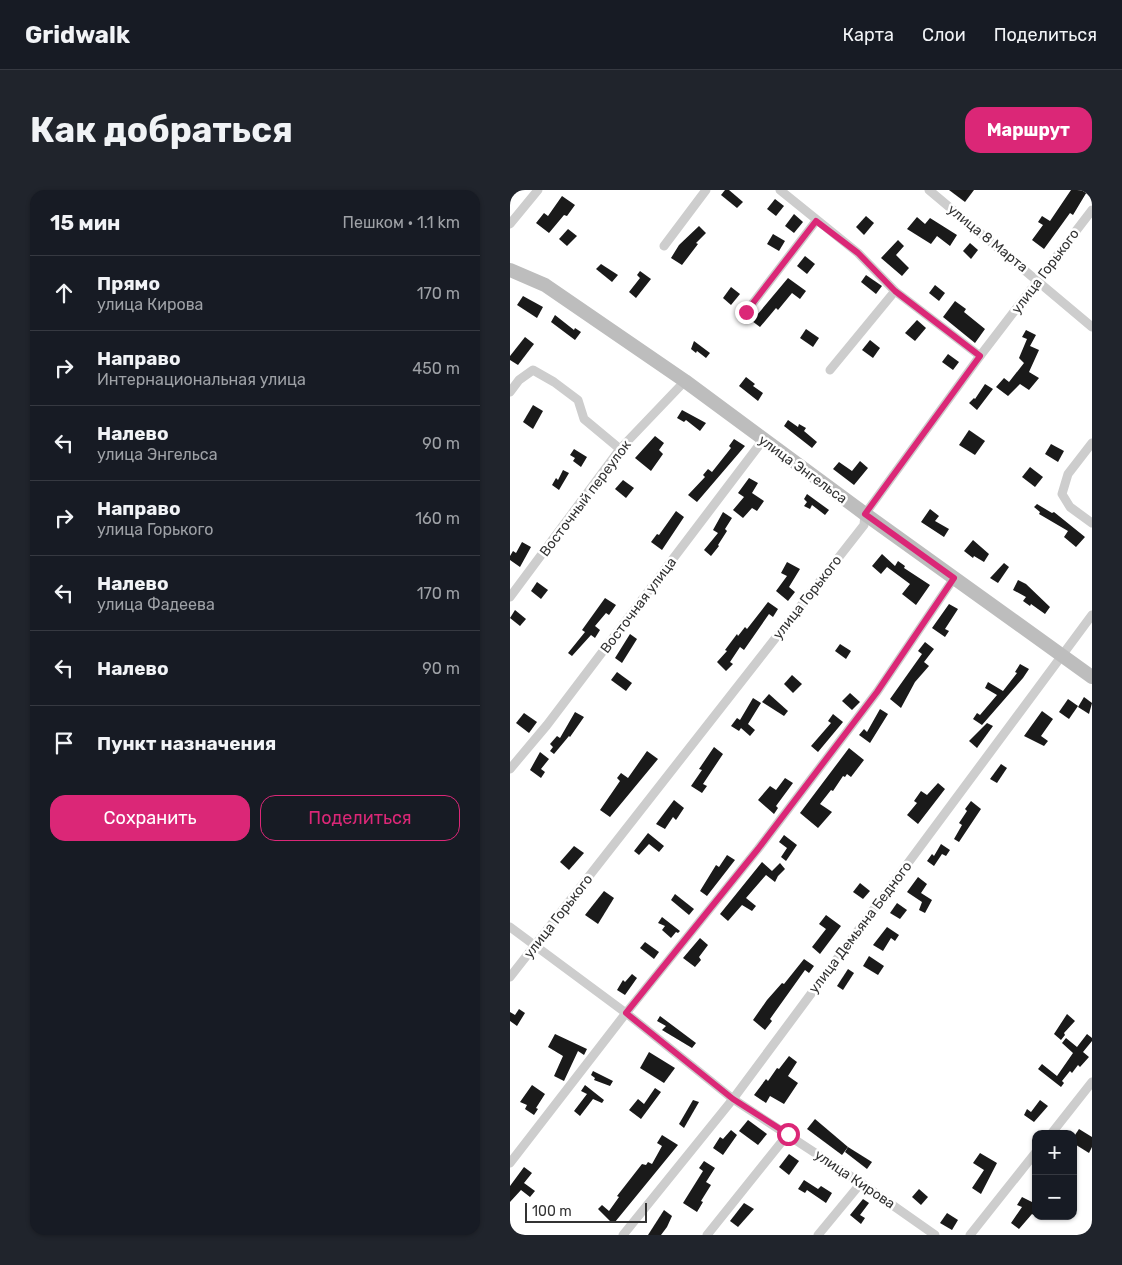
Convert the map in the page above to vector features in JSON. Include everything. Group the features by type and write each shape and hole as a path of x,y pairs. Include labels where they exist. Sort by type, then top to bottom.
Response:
{"street":[{"path":"510,224 538,190"},
{"path":"664,246 706,190"},
{"path":"780,190 858,253 895,291 980,356"},
{"name":"улица 8 Марта","path":"930,190 1092,326"},
{"name":"улица Горького","path":"510,977 864,525 865,514 980,356 1092,210"},
{"path":"746,312 816,221"},
{"name":"улица Энгельса","path":"510,270 545,285 685,381 763,440 1092,677"},
{"path":"830,370 895,291"},
{"path":"510,392 519,380 533,370 554,382 578,400 584,419 620,449"},
{"name":"Восточный переулок","path":"510,597 620,449 685,381"},
{"name":"Восточная улица","path":"510,768 547,725 763,440"},
{"path":"1092,443 1068,474 1062,494 1070,506 1092,523"},
{"path":"510,1163 626,1013 758,849 859,715 954,578"},
{"name":"улица Демьяна Бедного","path":"623,1235 733,1099 1092,615"},
{"name":"улица Кирова","path":"510,927 626,1013 733,1099 788,1134 936,1235"},
{"path":"1054,1130 1092,1082"},
{"path":"707,1235 788,1134"},
{"path":"970,1235 1032,1157"},
{"path":"818,1235 861,1183"}],"building":[{"path":"725,190 729,190 743,202 737,208 721,195"},
{"path":"949,190 974,190 965,202"},
{"path":"1071,190 1088,190 1073,215 1070,213 1044,249 1032,240 1043,225 1038,222 1042,216 1050,221"},
{"path":"562,196 575,205 567,216 564,215 549,233 536,223 544,213 548,216"},
{"path":"775,199 784,206 776,216 767,209"},
{"path":"794,214 803,222 794,233 785,226"},
{"path":"866,216 874,223 864,235 856,227"},
{"path":"917,217 925,224 930,218 957,235 950,246 937,236 931,244 907,229"},
{"path":"699,226 706,233 696,243 698,244 682,265 671,258 679,245"},
{"path":"568,229 577,236 567,246 559,239"},
{"path":"773,234 785,241 779,251 767,244"},
{"path":"898,240 904,246 896,255 909,268 902,276 881,258"},
{"path":"970,243 978,250 971,259 963,251"},
{"path":"805,256 815,264 807,274 797,266"},
{"path":"601,264 618,275 612,282 596,269"},
{"path":"640,271 651,279 636,298 629,292 640,278 637,275"},
{"path":"866,275 882,286 876,294 861,282"},
{"path":"788,278 806,291 800,299 792,293 760,327 752,321"},
{"path":"935,285 945,293 939,301 929,293"},
{"path":"731,287 740,294 731,305 723,298"},
{"path":"523,296 543,307 537,318 517,305"},
{"path":"955,301 966,309 964,312 985,329 975,343 943,317"},
{"path":"555,315 574,330 575,328 581,332 575,340 551,322"},
{"path":"917,320 926,328 915,341 905,333"},
{"path":"806,329 819,338 813,347 800,338"},
{"path":"1026,330 1036,335 1030,346 1039,350 1029,372 1039,378 1029,390 1020,384 1008,396 996,387 1004,378 1009,382 1024,363 1019,358 1027,339 1022,337"},
{"path":"525,337 534,344 518,365 510,360 510,356"},
{"path":"870,340 880,348 873,358 862,350"},
{"path":"694,341 710,353 706,358 691,349"},
{"path":"948,354 959,362 953,370 942,362"},
{"path":"746,377 755,384 753,386 763,393 758,401 739,386"},
{"path":"985,384 993,389 977,410 969,403 975,399"},
{"path":"533,405 543,411 533,429 523,422"},
{"path":"682,410 706,423 700,431 686,420 684,422 677,418"},
{"path":"788,420 798,427 799,424 806,428 804,431 817,442 812,448 784,426"},
{"path":"969,430 985,441 975,455 959,445"},
{"path":"655,436 664,443 659,450 663,454 651,471 635,458"},
{"path":"734,439 745,446 697,502 688,495 705,477 703,475 708,469 712,472 731,448 729,446"},
{"path":"1051,444 1064,451 1058,462 1045,454"},
{"path":"574,449 587,457 581,467 573,461 575,458 570,455"},
{"path":"860,461 868,468 854,485 833,469 839,462 852,471"},
{"path":"1030,467 1043,477 1035,487 1022,477"},
{"path":"563,470 569,473 559,490 552,485 556,478 558,480"},
{"path":"749,478 758,483 752,493 764,501 757,511 752,508 743,518 733,510 744,497 738,493"},
{"path":"623,480 634,488 626,498 615,489"},
{"path":"807,494 829,510 825,515 812,505 810,509 804,506 807,502 804,499"},
{"path":"1037,504 1052,513 1054,512 1085,537 1076,547 1064,537 1068,531 1039,514 1040,512 1034,507"},
{"path":"930,509 939,516 935,521 949,529 944,537 921,522"},
{"path":"676,511 684,517 662,550 651,542 657,534 659,535"},
{"path":"723,512 732,518 725,529 727,531 719,546 711,556 704,550 718,533 713,530"},
{"path":"973,540 989,554 984,562 974,556 973,558 964,551"},
{"path":"522,542 531,547 520,567 510,560 510,556 513,551 516,553"},
{"path":"882,554 895,566 898,561 905,566 904,568 930,585 916,605 902,594 910,584 887,567 881,574 872,566"},
{"path":"787,562 800,569 789,587 795,592 788,601 776,591 787,576 781,573"},
{"path":"1004,563 1009,567 998,583 990,578"},
{"path":"1018,580 1026,584 1050,607 1045,614 1023,601 1026,597 1013,590"},
{"path":"537,582 548,590 541,599 531,591"},
{"path":"605,598 616,605 609,615 606,613 595,626 600,630 595,638 591,635 572,656 568,653 585,632 582,630"},
{"path":"768,602 778,609 773,617 769,614 744,650 740,647 730,662 733,664 726,671 717,662 727,651 725,650 737,634 738,636 745,627 747,629"},
{"path":"949,604 958,609 945,629 949,631 945,637 932,628"},
{"path":"515,610 526,619 520,626 510,618"},
{"path":"630,634 637,639 622,663 615,658"},
{"path":"925,642 934,649 924,662 929,666 915,682 901,708 890,699 922,654 918,651"},
{"path":"840,644 851,651 846,659 835,651"},
{"path":"1020,664 1029,669 1023,678 982,725 973,719 977,713 980,715 997,695 985,688 988,682 1003,691 1017,673 1015,672"},
{"path":"617,672 632,683 626,691 611,680"},
{"path":"792,675 802,684 793,693 784,684"},
{"path":"850,693 860,702 852,710 842,701"},
{"path":"769,694 788,711 784,716 762,702"},
{"path":"1084,697 1092,703 1089,714 1078,707"},
{"path":"753,698 761,703 748,724 755,730 750,736 741,728 739,731 731,726 737,718 740,720"},
{"path":"1068,699 1078,706 1069,719 1059,712"},
{"path":"880,709 888,714 870,743 859,735 864,729 867,732"},
{"path":"1042,711 1053,719 1041,736 1048,741 1044,746 1024,736"},
{"path":"575,712 584,717 570,737 554,754 550,751 553,747 550,744 557,736 560,738"},
{"path":"524,713 537,722 529,733 516,723"},
{"path":"833,714 843,722 818,752 811,746 831,723 828,721"},
{"path":"987,723 993,726 977,748 969,741"},
{"path":"714,747 723,754 703,784 707,786 702,793 691,786 702,770 699,769"},
{"path":"849,748 864,760 851,777 847,774 845,777 843,776 833,791 831,790 820,804 832,812 818,828 800,813"},
{"path":"647,751 658,759 610,817 600,810 620,781 617,778 621,773 628,778"},
{"path":"540,752 549,759 541,769 545,772 541,778 530,770"},
{"path":"1001,764 1007,768 997,783 990,779"},
{"path":"785,778 793,783 776,806 778,808 774,814 758,800 770,786 776,790"},
{"path":"938,783 945,789 918,824 907,815 917,803 914,801 921,791 927,795"},
{"path":"674,800 684,808 676,820 673,817 665,829 656,824"},
{"path":"971,801 981,809 959,842 954,839 962,825 959,823 967,811 965,809"},
{"path":"648,833 664,846 659,852 649,844 639,855 634,851"},
{"path":"784,835 797,845 786,861 781,857 787,848 779,842"},
{"path":"941,844 950,850 946,856 942,854 934,866 927,861 932,854 934,856"},
{"path":"574,846 584,853 569,870 560,862"},
{"path":"727,855 735,860 707,896 700,891 716,865 719,867"},
{"path":"762,862 772,871 780,863 785,869 775,882 766,875 746,898 756,906 752,911 742,905 728,921 720,914"},
{"path":"918,877 927,884 921,893 932,900 925,913 919,910 922,902 907,892"},
{"path":"860,883 870,891 863,899 853,892"},
{"path":"604,891 614,898 598,924 585,915"},
{"path":"675,894 694,909 689,915 671,900"},
{"path":"897,903 907,910 900,919 890,913"},
{"path":"826,915 841,926 820,954 812,947 826,929 819,924"},
{"path":"662,917 680,931 676,932 671,938 662,930 665,926 658,923"},
{"path":"887,927 899,935 895,941 891,938 883,951 873,945"},
{"path":"700,938 708,945 699,957 701,960 695,967 683,958"},
{"path":"645,942 659,952 654,959 640,948"},
{"path":"869,956 884,966 878,975 863,966"},
{"path":"804,959 814,966 809,973 805,970 770,1019 772,1021 765,1030 753,1020 767,1000 782,983 784,984"},
{"path":"848,969 854,973 843,990 837,986"},
{"path":"632,974 637,978 625,995 617,990 623,980 625,982"},
{"path":"519,1009 525,1013 517,1026 510,1021 510,1012 515,1015"},
{"path":"1067,1014 1075,1021 1064,1033 1065,1035 1061,1040 1054,1034"},
{"path":"660,1016 696,1043 692,1048 662,1030 666,1026 657,1021"},
{"path":"555,1034 587,1049 584,1055 578,1051 564,1081 554,1076 563,1056 548,1047"},
{"path":"1087,1034 1092,1038 1092,1041 1083,1052 1089,1057 1080,1067 1078,1065 1072,1073 1070,1071 1062,1081 1064,1083 1061,1087 1038,1069 1042,1064 1057,1076 1073,1053 1062,1043 1066,1038 1077,1047"},
{"path":"649,1052 675,1068 664,1083 640,1068"},
{"path":"789,1056 797,1062 788,1076 798,1083 784,1104 770,1096 766,1103 754,1095 766,1079 768,1081"},
{"path":"593,1071 613,1081 610,1086 594,1080 595,1078 591,1075"},
{"path":"532,1085 545,1094 534,1115 525,1109 527,1105 520,1102"},
{"path":"585,1085 604,1100 602,1103 593,1099 580,1116 574,1111 587,1094 581,1091"},
{"path":"655,1088 661,1092 641,1119 629,1110 638,1099 644,1104"},
{"path":"693,1100 699,1102 684,1128 679,1124"},
{"path":"1040,1100 1048,1106 1034,1122 1024,1115 1027,1109 1031,1112"},
{"path":"815,1119 848,1147 842,1155 807,1129"},
{"path":"748,1120 767,1134 758,1145 739,1131"},
{"path":"1079,1129 1092,1137 1092,1147 1089,1153 1077,1146 1077,1132"},
{"path":"731,1130 737,1135 723,1155 713,1148 720,1137 723,1139"},
{"path":"662,1135 678,1145 615,1222 611,1222 598,1209 602,1205 609,1211 619,1197 617,1196 642,1164 646,1165 648,1162 652,1164 662,1146 657,1143"},
{"path":"848,1147 872,1162 867,1169 845,1152"},
{"path":"980,1153 997,1163 981,1194 972,1188 984,1170 973,1163"},
{"path":"789,1154 799,1161 789,1175 779,1167"},
{"path":"704,1161 715,1168 706,1182 711,1185 701,1201 703,1202 697,1212 683,1203 703,1171 699,1168"},
{"path":"524,1167 532,1173 524,1183 535,1191 530,1197 521,1190 510,1202 510,1186"},
{"path":"804,1180 818,1189 821,1186 832,1193 826,1203 807,1190 805,1193 798,1189"},
{"path":"919,1189 928,1197 921,1205 912,1197"},
{"path":"1022,1197 1032,1202 1032,1214 1019,1229 1011,1223 1022,1207 1017,1205"},
{"path":"863,1199 869,1203 860,1215 865,1218 861,1224 850,1215"},
{"path":"744,1203 754,1209 738,1227 730,1221"},
{"path":"664,1210 672,1216 667,1227 661,1235 648,1235"},
{"path":"947,1213 958,1220 952,1230 940,1223"}],"route":[{"path":"746,312 816,221 858,253 895,291 980,356 865,514 954,578 877,692 758,849 626,1013 733,1099 788,1134"}]}
